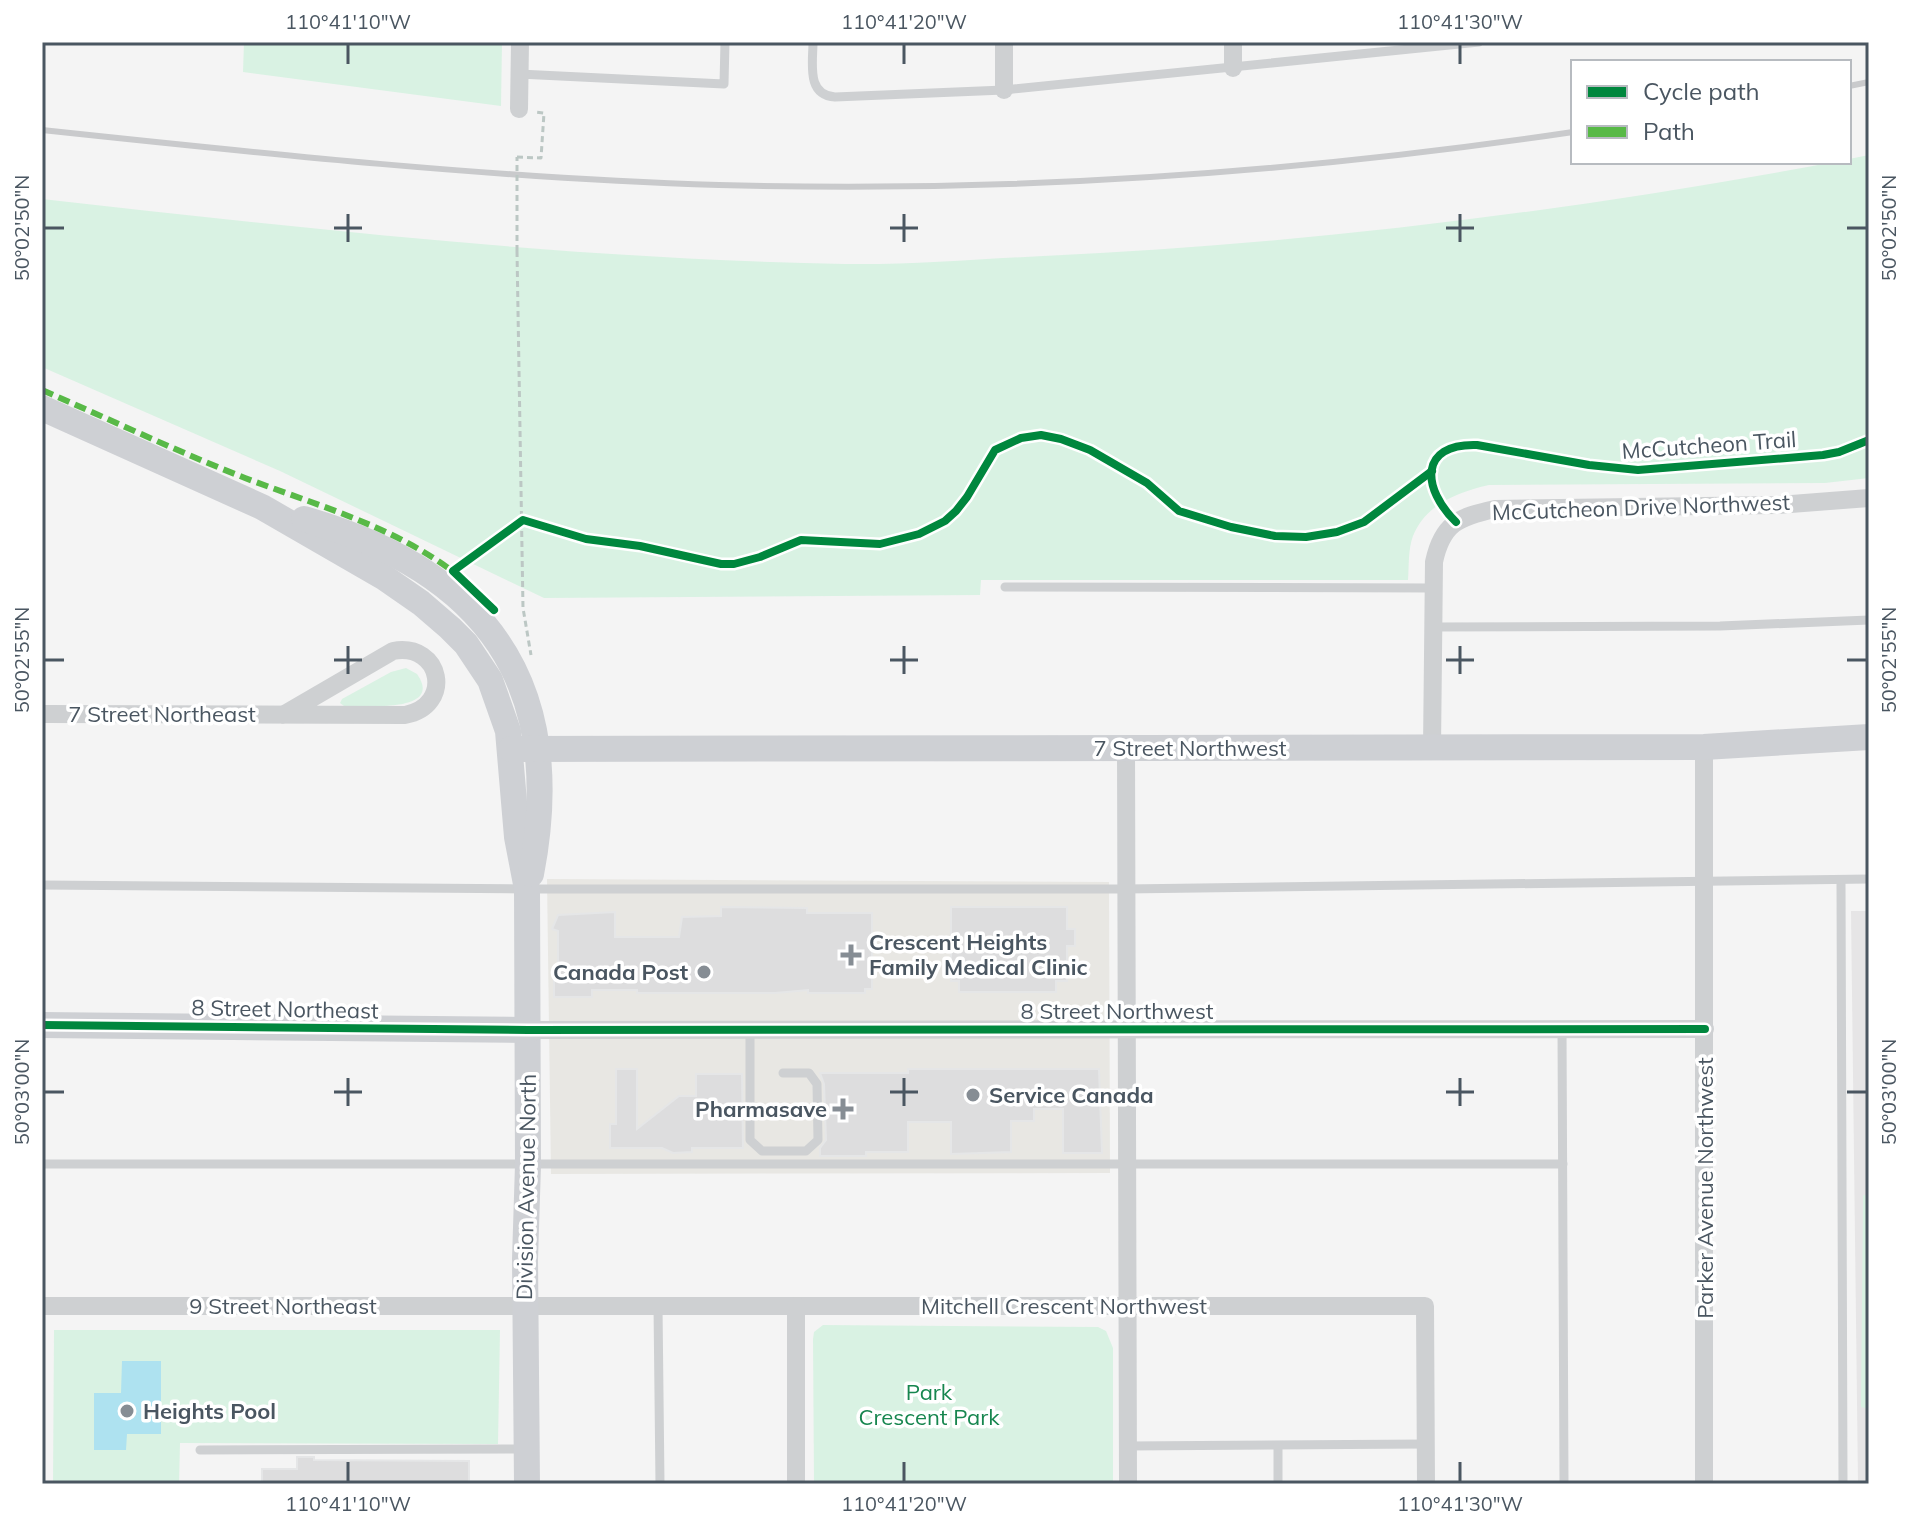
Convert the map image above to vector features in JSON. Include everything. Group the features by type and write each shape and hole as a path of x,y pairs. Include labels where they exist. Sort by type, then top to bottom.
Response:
{"street":[{"path":"519,109 520,42"},
{"path":"1004,42 1004,90"},
{"path":"1233,42 1233,68"},
{"path":"42,408 262,507"},
{"name":"McCutcheon Drive Northwest","path":"1432,748 1434,562 1439,542 1450,526 1469,514 1495,509 1777,505 1869,498"},
{"name":"Division Avenue North","path":"262,507 376,543 454,592 493,634 523,689 531,709 524,750"},
{"name":"Division Avenue North","path":"262,507 385,578 421,603 466,644 490,680 524,750 539,832 527,889 527,1484"},
{"name":"7 Street Northeast","path":"42,714 283,715 416,713 432,700 436,691 435,671 422,655 403,649 393,651 283,715"},
{"name":"7 Street Northwest","path":"524,750 1704,747 1869,737"},
{"name":"Parker Avenue Northwest","path":"1704,747 1704,1484"},
{"path":"1126,748 1128,1484"},
{"name":"8 Street Northeast","path":"42,1025 528,1030"},
{"name":"8 Street Northwest","path":"528,1030 1705,1029"},
{"name":"9 Street Northeast","path":"42,1306 525,1306"},
{"name":"Mitchell Crescent Northwest","path":"525,1306 1425,1306 1426,1484"},
{"path":"796,1306 796,1484"}],"lane":[{"path":"519,74 724,84 725,42"},
{"path":"813,42 813,79 816,88 827,96 1004,90 1479,42"},
{"path":"1005,587 1434,588"},
{"path":"1433,627 1720,626 1869,620"},
{"path":"42,885 1126,889 1841,882 1869,879"},
{"path":"1841,882 1843,1484"},
{"path":"1562,1029 1564,1484"},
{"path":"750,1030 750,1140 762,1151 806,1151 818,1140 817,1084 809,1073 783,1073"},
{"path":"42,1164 1563,1164"},
{"path":"658,1306 660,1484"},
{"path":"1128,1446 1426,1444"},
{"path":"1278,1446 1278,1484"},
{"path":"200,1450 527,1449"}],"path":[{"path":"519,109 544,113 541,158 517,157 523,608 532,660"}],"shaded area":[{"path":"547,879 1109,882 1110,1173 551,1174"},
{"path":"1851,911 1869,911 1869,1484 1858,1484"}],"green space":[{"path":"244,42 502,42 501,106 243,72"},
{"path":"1869,155 1869,478 1825,483 1489,485 1444,501 1426,516 1411,541 1408,580 981,580 980,595 544,598 280,471 42,367 42,199 543,249 744,261 894,264 1142,251 1341,234 1638,196 1823,164 1851,164 1851,159"},
{"path":"406,668 417,674 423,687 420,696 411,701 383,706 344,706 340,703 391,672"},
{"path":"1863,1195 1869,1196 1869,1409 1861,1407"},
{"name":"Park Crescent Park","path":"823,1325 1098,1327 1106,1331 1113,1348 1113,1484 814,1484 813,1339 814,1332"},
{"path":"54,1330 500,1330 498,1444 180,1443 179,1484 53,1484"}],"water":[{"path":"122,1361 161,1361 161,1434 127,1434 126,1450 94,1450 94,1393 121,1393"}],"building":[{"path":"721,907 807,908 807,913 872,913 872,989 865,989 865,993 808,993 808,990 775,993 637,993 637,990 592,990 592,997 554,997 558,931 552,929 558,915 615,912 615,937 679,937 682,917 721,916"},
{"path":"951,907 1067,907 1067,929 1075,929 1075,946 1067,946 1067,981 1056,981 1056,992 959,992 959,981 951,981"},
{"path":"616,1069 637,1069 637,1129 679,1096 696,1096 696,1074 742,1074 743,1148 692,1148 692,1152 673,1153 662,1148 610,1148 610,1124 616,1124"},
{"path":"908,1069 1099,1069 1102,1153 1063,1153 1063,1109 1034,1109 1034,1121 1011,1121 1011,1152 951,1154 951,1122 908,1122 908,1152 820,1156 820,1148 826,1140 824,1084 820,1073 908,1073"},
{"path":"297,1457 314,1457 314,1460 469,1461 469,1484 262,1484 262,1469 297,1469"}],"railway":[{"path":"1851,86 1869,82"},
{"path":"42,130 464,171 634,182 826,187 1040,183 1147,177 1361,159 1571,132"}],"marked path":[{"path":"42,390 219,468 382,530 433,557 456,574"}],"cycle path":[{"path":"494,610 453,571 523,520 586,539 640,546 721,564 760,557 801,540 880,544 919,534 945,521 967,497 995,450 1021,438 1041,435 1090,450 1147,483 1179,511 1275,536 1306,537 1337,532 1364,522 1432,471"},
{"name":"McCutcheon Trail","path":"1456,522 1437,496 1432,483 1432,470 1435,460 1458,446 1477,445 1589,465 1638,470 1823,455 1869,440"},
{"path":"42,1025 528,1030 1705,1029"}],"place":[{"name":"Crescent Heights Family Medical Clinic","path":"851,955"},
{"name":"Canada Post","path":"704,972"},
{"name":"Service Canada","path":"973,1095"},
{"name":"Pharmasave","path":"843,1109"},
{"name":"Heights Pool","path":"127,1411"}]}
